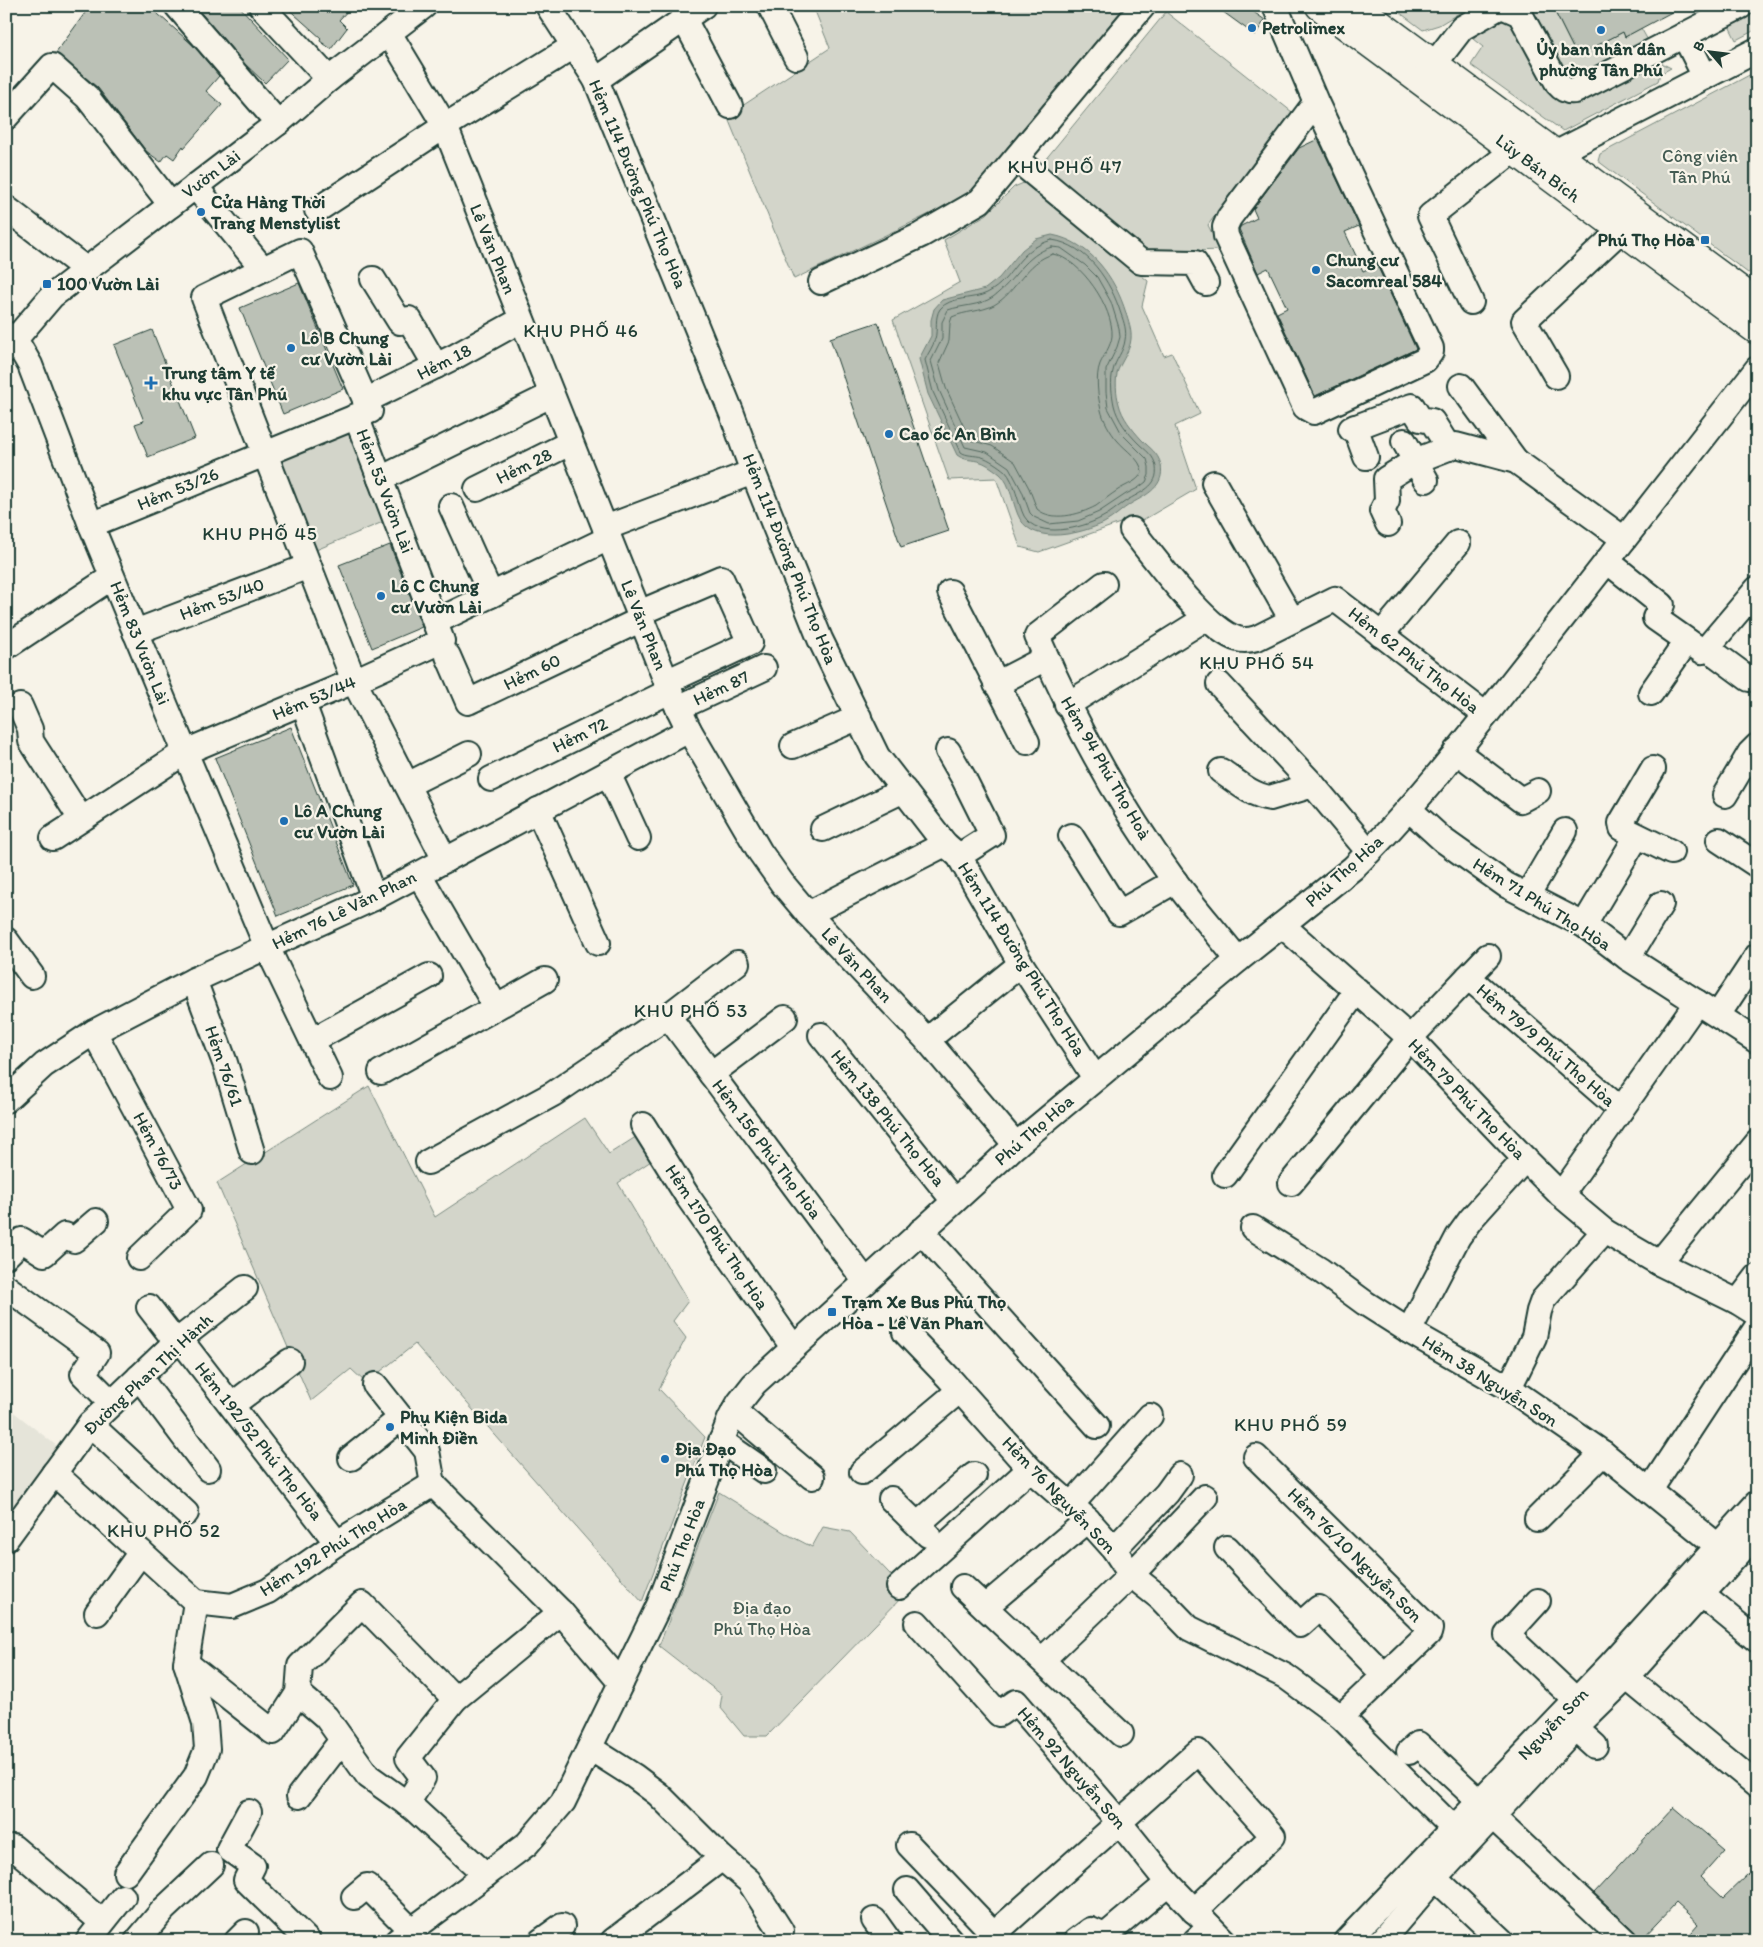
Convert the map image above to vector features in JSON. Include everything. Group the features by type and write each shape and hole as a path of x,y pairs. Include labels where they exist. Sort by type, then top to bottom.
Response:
{"main road":[{"name":"Lũy Bán Bích","path":"1320,6 1555,154 1757,304"},
{"name":"Lũy Bán Bích","path":"1355,6 1514,150 1757,330"}],"street":[{"path":"177,6 278,123"},
{"path":"261,6 329,79"},
{"name":"Vườn Lài","path":"9,341 52,296 278,123 329,79 424,6"},
{"name":"Hẻm 114 Đường Phú Thọ Hòa","path":"548,6 596,80 732,414 753,472 820,639 877,756 952,850 1021,964 1095,1078"},
{"path":"770,6 796,57"},
{"path":"821,282 921,235 973,207 987,195 1143,6"},
{"path":"1275,6 1316,102 1431,348 1431,352 1425,360 1314,412 1306,407 1226,236 1225,230 1229,218 1316,102"},
{"path":"1427,73 1462,28 1501,6 1520,14 1558,84 1565,90 1570,91 1575,91 1741,6"},
{"path":"596,80 693,13 730,106"},
{"name":"Lê Văn Phan","path":"389,33 445,126 671,694 689,730 771,868 808,914 927,1040 1016,1145"},
{"path":"1684,35 1705,77"},
{"path":"317,210 445,126 574,46"},
{"path":"1555,154 1757,50"},
{"path":"6,117 52,66 87,98 171,205"},
{"path":"1471,302 1430,216 1514,150"},
{"path":"1016,159 1141,262 1195,263 1206,283"},
{"path":"195,186 263,269"},
{"path":"6,208 87,270"},
{"path":"1556,376 1524,321 1621,230"},
{"name":"Hẻm 53 Vườn Lài","path":"441,640 380,480 361,409 300,251 204,298 354,681 445,860"},
{"path":"373,279 400,322 408,319 436,366"},
{"name":"Hẻm 18","path":"266,454 361,409 521,320"},
{"name":"Hẻm 83 Vườn Lài","path":"9,341 30,366 112,577 267,947 330,1078"},
{"name":"Phú Thọ Hòa","path":"404,1936 527,1844 563,1802 668,1582 721,1440 734,1411 754,1384 1016,1145 1238,960 1353,868 1369,852 1409,808 1486,715 1757,369"},
{"path":"1462,386 1516,461 1624,539"},
{"path":"380,480 551,395"},
{"path":"1366,457 1353,428 1412,406 1420,420 1432,421 1449,448"},
{"name":"Hẻm 28","path":"477,489 570,443"},
{"path":"1388,524 1382,511 1387,501 1386,479 1415,461 1456,445 1516,461"},
{"name":"Hẻm 53/26","path":"91,525 266,454"},
{"name":"Hẻm 53/44","path":"53,838 185,752 354,681 441,640 491,595 607,533 753,472"},
{"path":"1214,483 1292,620"},
{"path":"451,506 491,595"},
{"name":"Hẻm 62 Phú Thọ Hòa","path":"1132,530 1206,618 1229,635 1247,640 1257,638 1335,599 1486,715"},
{"path":"1381,635 1458,542"},
{"path":"1607,561 1662,605 1655,618 1749,679"},
{"name":"Hẻm 53/40","path":"135,632 309,566"},
{"path":"8,642 112,577"},
{"path":"641,616 721,578 750,643 671,694"},
{"name":"Hẻm 94 Phú Thọ Hoà","path":"1104,584 1037,636 1067,705 1143,836 1175,881 1238,960"},
{"path":"1651,693 1697,645 1757,589"},
{"path":"950,592 1027,742"},
{"name":"Hẻm 60","path":"441,640 468,702 641,616"},
{"path":"1067,705 1206,618"},
{"path":"996,684 1046,658"},
{"name":"Hẻm 87","path":"671,694 764,668"},
{"path":"1219,684 1313,785 1369,852"},
{"name":"Hẻm 72","path":"491,779 671,694"},
{"path":"303,703 374,898"},
{"path":"20,706 30,729 31,741 81,819"},
{"path":"793,746 858,717"},
{"name":"Hẻm 76 Lê Văn Phan","path":"6,1100 44,1065 94,1032 194,980 374,898 689,730"},
{"path":"1726,795 1750,753 1757,746"},
{"path":"808,914 952,850 992,835 948,751"},
{"path":"1456,751 1521,800 1538,791"},
{"path":"406,784 470,754"},
{"path":"1653,768 1621,823 1622,828 1671,852"},
{"path":"1221,771 1255,795 1263,797 1270,798 1313,785"},
{"path":"608,773 638,838"},
{"path":"823,829 904,790"},
{"name":"Hẻm 71 Phú Thọ Hòa","path":"1409,808 1443,840 1506,885 1584,925 1628,958 1757,1041"},
{"path":"538,810 598,943"},
{"path":"1527,896 1565,831"},
{"path":"1071,836 1119,913 1175,881"},
{"path":"1584,925 1637,836"},
{"path":"1719,840 1757,865"},
{"path":"419,874 496,1007"},
{"path":"1628,958 1661,904"},
{"name":"Hẻm 79 Phú Thọ Hòa","path":"1282,925 1358,990 1410,1038 1524,1159 1561,1195 1604,1231 1660,1263 1748,1308"},
{"path":"6,940 32,976"},
{"path":"1468,977 1488,956"},
{"path":"1718,1015 1757,956"},
{"path":"428,1162 552,1094 668,1016 736,963"},
{"path":"927,1040 1021,964"},
{"path":"313,1040 429,976"},
{"name":"Hẻm 79/9 Phú Thọ Hòa","path":"1291,1184 1410,1038 1468,977 1621,1110"},
{"name":"Hẻm 76/61","path":"194,980 225,1063 252,1152"},
{"path":"381,1072 545,980"},
{"path":"1225,1175 1358,990"},
{"path":"1561,1195 1697,1002"},
{"name":"Hẻm 156 Phú Thọ Hòa","path":"668,1016 866,1282"},
{"path":"711,1074 785,1018"},
{"name":"Hẻm 76/73","path":"94,1032 189,1210 139,1258"},
{"name":"Hẻm 138 Phú Thọ Hòa","path":"821,1035 954,1200"},
{"name":"Hẻm 170 Phú Thọ Hòa","path":"643,1125 688,1197 794,1348"},
{"path":"1660,1263 1757,1142"},
{"path":"1409,1331 1458,1237 1471,1219 1524,1159"},
{"path":"6,1256 22,1240 44,1254 65,1235 74,1240 96,1221"},
{"name":"Hẻm 38 Nguyễn Sơn","path":"1253,1228 1320,1270 1365,1303 1409,1331 1509,1388 1603,1453 1718,1546"},
{"path":"921,1231 1097,1426"},
{"path":"1509,1388 1534,1337 1539,1311 1544,1300 1604,1231"},
{"path":"1748,1308 1757,1277"},
{"path":"6,1287 97,1353 83,1374 112,1403"},
{"name":"Đường Phan Thị Hành","path":"6,1539 90,1424 178,1341 245,1288"},
{"name":"Hẻm 192/52 Phú Thọ Hòa","path":"148,1307 232,1405 337,1543"},
{"path":"1650,1490 1757,1327"},
{"name":"Hẻm 76 Nguyễn Sơn","path":"905,1332 1030,1469 1080,1512 1114,1549 1132,1574 1159,1597 1189,1628 1285,1676 1342,1717 1453,1828"},
{"path":"232,1405 290,1361"},
{"path":"139,1377 208,1469"},
{"path":"862,1472 954,1384"},
{"path":"376,1385 427,1451 433,1484 560,1612 621,1683"},
{"path":"734,1411 812,1477"},
{"path":"985,1607 1080,1512 1150,1416"},
{"path":"351,1458 401,1418"},
{"path":"90,1424 186,1512"},
{"path":"721,1440 764,1471"},
{"path":"1537,1519 1603,1453"},
{"name":"Hẻm 76/10 Nguyễn Sơn","path":"1256,1457 1430,1629 1430,1633 1342,1717"},
{"path":"899,1587 1030,1469"},
{"path":"54,1473 196,1602 186,1663 205,1724 207,1749 196,1776 126,1873"},
{"path":"918,1524 974,1474"},
{"path":"1114,1549 1167,1493 1180,1475"},
{"name":"Hẻm 192 Phú Thọ Hòa","path":"196,1602 232,1606 268,1591 337,1543 433,1484"},
{"path":"1042,1660 1132,1574 1205,1497"},
{"path":"891,1499 942,1548"},
{"name":"Nguyễn Sơn","path":"1346,1941 1453,1828 1486,1809 1575,1728 1718,1546 1757,1503"},
{"name":"Nguyễn Sơn","path":"1384,1940 1435,1878 1486,1809 1576,1700 1619,1670 1701,1594 1757,1533"},
{"path":"1227,1548 1300,1625 1319,1608 1385,1676"},
{"path":"97,1613 141,1552"},
{"path":"963,1587 1121,1734"},
{"path":"1701,1594 1757,1640"},
{"path":"1538,1602 1506,1635 1576,1700"},
{"path":"186,1663 273,1732 298,1693 300,1666 362,1604 455,1699"},
{"path":"407,1804 423,1778 408,1758 455,1699 560,1612"},
{"name":"Hẻm 92 Nguyễn Sơn","path":"917,1623 999,1714 1016,1702 1119,1822 1168,1883 1194,1910 1209,1936"},
{"path":"1619,1670 1757,1785"},
{"path":"298,1693 326,1717 368,1776 407,1804 486,1875"},
{"path":"1575,1728 1595,1746"},
{"path":"300,1796 342,1740"},
{"path":"1410,1752 1418,1744 1625,1941"},
{"path":"590,1748 658,1794 722,1858 749,1881 781,1931"},
{"path":"909,1845 994,1934 1198,1752 1274,1836 1194,1910"},
{"path":"249,1812 229,1849 253,1866 246,1880 303,1939"},
{"path":"13,1847 95,1932 123,1897"},
{"path":"613,1941 722,1858"},
{"path":"137,1941 164,1909 211,1865"},
{"path":"1435,1878 1502,1941"},
{"path":"1076,1941 1090,1930 1104,1936 1168,1883"},
{"path":"354,1897 367,1886 404,1936"},
{"path":"907,1890 951,1941"},
{"path":"874,1920 889,1941"},
{"path":"541,1941 562,1926"}],"shaded area":[{"path":"6,1406 62,1450 6,1519"}],"green space":[{"path":"813,6 1125,6 967,196 794,279 727,116 830,48"},
{"path":"1391,6 1471,6 1439,25 1423,30"},
{"path":"1525,6 1552,6 1577,56 1623,32 1625,37 1641,28 1650,44 1579,80 1568,80"},
{"path":"1757,6 1757,29 1736,40 1730,28 1734,18"},
{"path":"1166,12 1292,112 1208,225 1220,250 1144,253 1040,166"},
{"path":"1502,21 1514,24 1554,95 1652,63 1663,64 1671,68 1660,74 1658,81 1563,131 1471,65 1483,47 1473,39 1477,34"},
{"name":"Công viên Tân Phú","path":"1757,71 1757,267 1748,273 1598,161 1600,154"},
{"path":"1026,182 1031,183 1148,281 1142,306 1164,356 1172,353 1200,414 1175,426 1196,489 1133,526 1123,522 1039,552 1020,547 996,478 949,480 893,320 960,282 944,240 987,214 1014,187"},
{"path":"353,429 390,519 316,550 279,460"},
{"path":"369,1086 435,1217 585,1118 609,1154 642,1133 657,1157 618,1183 688,1301 673,1321 686,1338 659,1389 705,1437 642,1602 415,1344 366,1383 351,1369 311,1401 217,1183"},
{"name":"Địa đạo Phú Thọ Hòa","path":"719,1492 785,1533 812,1547 823,1527 850,1532 907,1592 767,1736 744,1736 720,1707 722,1695 659,1646"}],"water":[{"path":"1052,235 1066,239 1089,253 1108,274 1115,287 1126,313 1131,336 1129,347 1117,374 1116,387 1120,409 1128,423 1158,457 1162,472 1154,489 1128,505 1108,521 1095,527 1060,535 1048,535 1027,527 1020,519 1004,478 983,463 957,455 928,394 919,359 931,336 931,320 934,309 942,300 985,289 999,278 1022,250 1036,239"}],"building":[{"path":"90,6 149,6 195,47 219,76 206,91 222,105 184,148 183,146 174,159 167,154 161,162 146,151 98,88 56,53"},
{"path":"195,6 239,6 288,59 265,83 245,64"},
{"path":"285,6 352,6 339,20 347,28 331,49 320,41 321,38"},
{"name":"Petrolimex","path":"1215,6 1245,6 1265,20 1255,35"},
{"name":"Ủy ban nhân dân phường Tân Phú","path":"1552,6 1683,6 1625,37 1623,32 1577,56"},
{"name":"Chung cư Sacomreal 584","path":"1318,139 1359,226 1345,232 1363,271 1377,265 1416,349 1315,396 1277,313 1287,308 1268,268 1258,273 1239,229 1241,226 1257,218 1253,209 1299,148"},
{"name":"Lô B Chung cư Vườn Lài","path":"299,283 343,389 283,414 240,308"},
{"name":"Cao ốc An Bình","path":"878,322 949,531 901,547 830,338"},
{"name":"Trung tâm Y tế khu vực Tân Phú","path":"152,330 195,438 148,457 135,424 144,421 114,345"},
{"name":"Lô C Chung cư Vườn Lài","path":"390,545 422,627 372,648 339,565"},
{"name":"Lô A Chung cư Vườn Lài","path":"291,727 353,885 278,916 215,758"},
{"path":"1674,1807 1725,1850 1701,1877 1723,1898 1749,1873 1757,1881 1757,1941 1684,1941 1699,1924 1676,1903 1640,1941 1634,1931 1594,1893"}],"place":[{"name":"Petrolimex","path":"1252,28"},
{"name":"Ủy ban nhân dân phường Tân Phú","path":"1601,30"},
{"name":"Cửa Hàng Thời Trang Menstylist","path":"201,212"},
{"name":"Phú Thọ Hòa","path":"1705,240"},
{"name":"Chung cư Sacomreal 584","path":"1316,270"},
{"name":"100 Vườn Lài","path":"47,284"},
{"name":"Lô B Chung cư Vườn Lài","path":"291,348"},
{"name":"Trung tâm Y tế khu vực Tân Phú","path":"151,383"},
{"name":"Cao ốc An Bình","path":"889,434"},
{"name":"Lô C Chung cư Vườn Lài","path":"381,596"},
{"name":"Lô A Chung cư Vườn Lài","path":"284,821"},
{"name":"Trạm Xe Bus Phú Thọ Hòa - Lê Văn Phan","path":"832,1312"},
{"name":"Phụ Kiện Bida Minh Điền","path":"390,1427"},
{"name":"Địa Đạo Phú Thọ Hòa","path":"665,1459"}],"district":[{"name":"KHU PHỐ 47","path":"1065,166"},
{"name":"KHU PHỐ 46","path":"581,330"},
{"name":"KHU PHỐ 45","path":"260,533"},
{"name":"KHU PHỐ 54","path":"1257,662"},
{"name":"KHU PHỐ 53","path":"691,1010"},
{"name":"KHU PHỐ 59","path":"1291,1424"},
{"name":"KHU PHỐ 52","path":"164,1530"}]}
